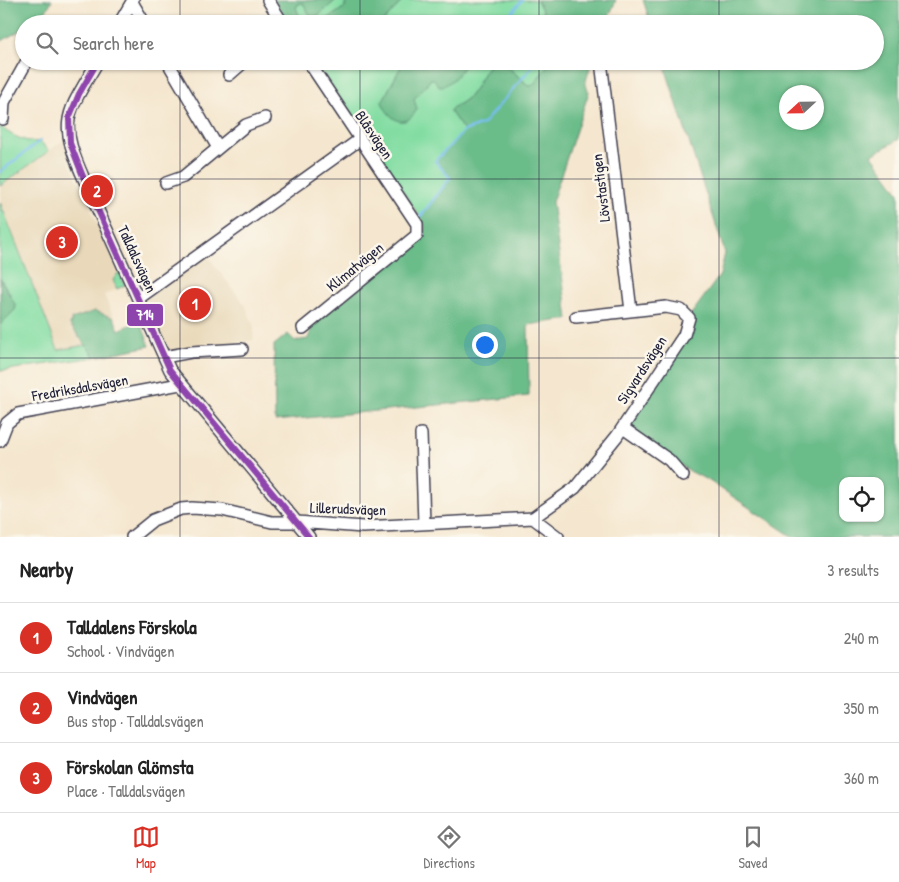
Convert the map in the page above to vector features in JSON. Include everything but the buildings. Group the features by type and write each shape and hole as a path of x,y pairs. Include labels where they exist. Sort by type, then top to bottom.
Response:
{"street":[{"path":"268,0 277,15"},
{"path":"124,15 133,1"},
{"path":"133,1 140,15"},
{"path":"3,119 4,102 23,70"},
{"name":"Talldalsvägen","path":"92,70 68,118 71,149 164,357 180,384 309,537"},
{"path":"172,70 218,148"},
{"path":"229,75 235,70"},
{"name":"Blåsvägen","path":"314,70 417,224"},
{"name":"Lövstastigen","path":"602,70 631,311"},
{"path":"166,183 183,177 246,125 265,118"},
{"path":"139,298 359,140"},
{"name":"Klimatvägen","path":"303,328 417,235 417,224"},
{"name":"Sigvardsvägen","path":"533,518 575,488 623,428 684,335 689,318 686,313 678,308 576,317"},
{"path":"164,357 191,352 242,349"},
{"name":"Fredriksdalsvägen","path":"0,441 7,423 18,414 180,384"},
{"path":"623,428 669,460 683,476"},
{"path":"421,434 424,523"},
{"name":"Lillerudsvägen","path":"132,537 153,520 181,509 192,508 222,510 272,522 362,527 533,518"},
{"path":"533,518 558,537"}],"shaded area":[{"path":"64,140 69,161 125,285 104,295 114,318 95,311 70,325 86,345 58,350 0,202 0,186"},
{"path":"207,255 245,305 254,327 253,340 175,352 168,350 145,302 151,294"}],"green space":[{"path":"0,0 52,0 42,15 15,15 15,33 0,42"},
{"path":"274,0 336,0 319,15 310,15 303,3 298,4 296,8 299,15 284,15"},
{"path":"336,0 346,0 345,7 333,15 299,15 296,8 298,4 303,3 309,13 332,4"},
{"path":"346,0 403,0 389,15 333,15 345,7"},
{"path":"403,0 537,0 544,15 389,15"},
{"path":"537,0 616,0 610,15 544,15"},
{"path":"643,0 899,0 899,139 872,155 899,193 899,537 793,537 711,482 686,469 625,425 689,317 720,275 725,253 666,70 884,70 884,15 648,15"},
{"path":"320,70 399,70 382,102 413,100 431,79 449,70 486,70 468,97 450,111 464,131 450,178 420,217"},
{"path":"399,70 461,70 452,81 443,86 439,87 434,79 431,79 414,99 417,109 408,120 403,121 393,118 382,102"},
{"path":"486,70 511,70 529,86 533,85 544,70 589,70 585,84 589,92 552,202 568,319 528,325 529,396 275,421 274,345 288,334 295,341 308,339 313,324 422,235 425,227 420,217 450,178 435,161 464,131 450,111 468,98"},
{"path":"512,70 544,70 533,85 529,86"},
{"path":"0,126 19,138 35,142 40,141 49,151 0,186"},
{"path":"0,202 58,350 86,345 95,357 0,371 0,325 15,310 10,294 0,278"},
{"path":"119,272 125,285 117,289 113,280"},
{"path":"0,278 16,306 15,310 0,325"},
{"path":"95,311 114,318 119,330 140,321 150,346 95,357 70,325 72,319"}],"waterway":[{"path":"510,15 522,0"},
{"path":"420,217 450,178 435,161 464,131 483,124 529,70"},
{"path":"0,172 40,141"}],"transit line":[{"name":"714","path":"93,70 79,94 69,118 70,143 84,179 170,370 309,537"}],"place":[{"name":"Vindvägen","path":"97,191"},
{"name":"Förskolan Glömsta","path":"62,242"},
{"name":"Talldalens Förskola","path":"195,304"}]}
